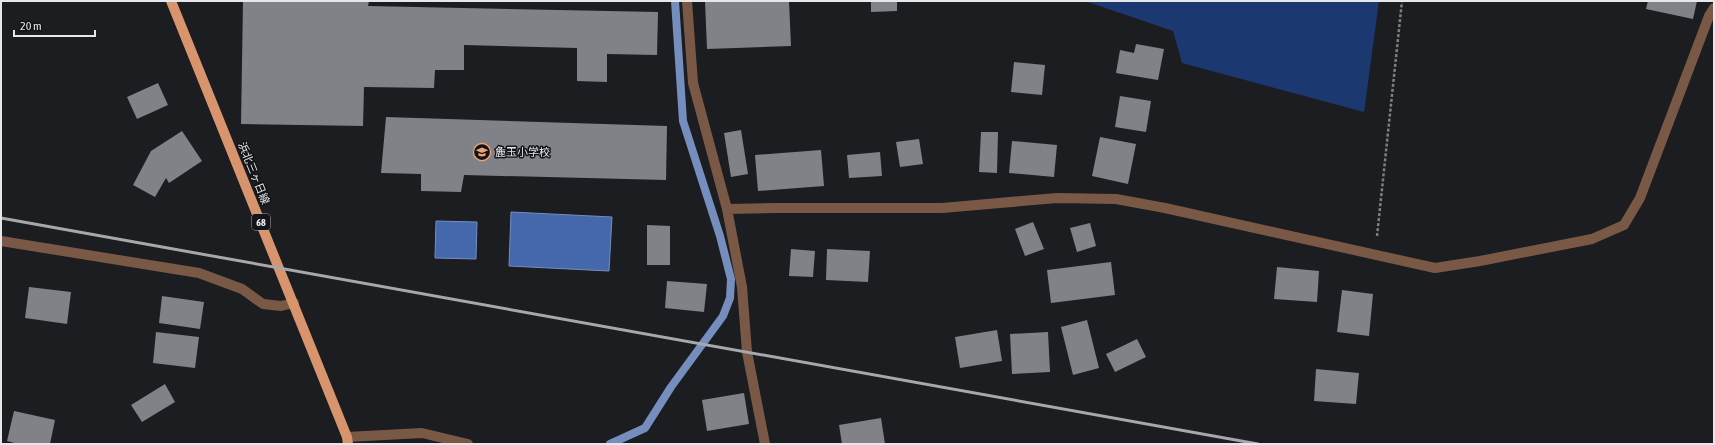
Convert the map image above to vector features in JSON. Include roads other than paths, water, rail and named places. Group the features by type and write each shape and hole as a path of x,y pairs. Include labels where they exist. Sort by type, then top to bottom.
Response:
{"main road":[{"name":"浜北三ヶ日線","path":"171,1 348,440"}],"street":[{"path":"687,1 693,83 727,209 742,287 747,352 764,444"},
{"path":"727,209 942,208 1057,198 1116,199 1435,268 1480,261 1592,238 1624,225 1640,198 1706,24 1714,8"},
{"path":"1,241 199,273 242,289 263,304 281,306 294,303"},
{"path":"348,440 422,433 468,444"}],"waterway":[{"path":"610,444 645,428 671,387 723,316 730,298 731,279 720,236 683,121 675,1"}],"railway":[{"path":"1,218 1258,444"}],"place":[{"name":"麁玉小学校","path":"482,152"}]}
